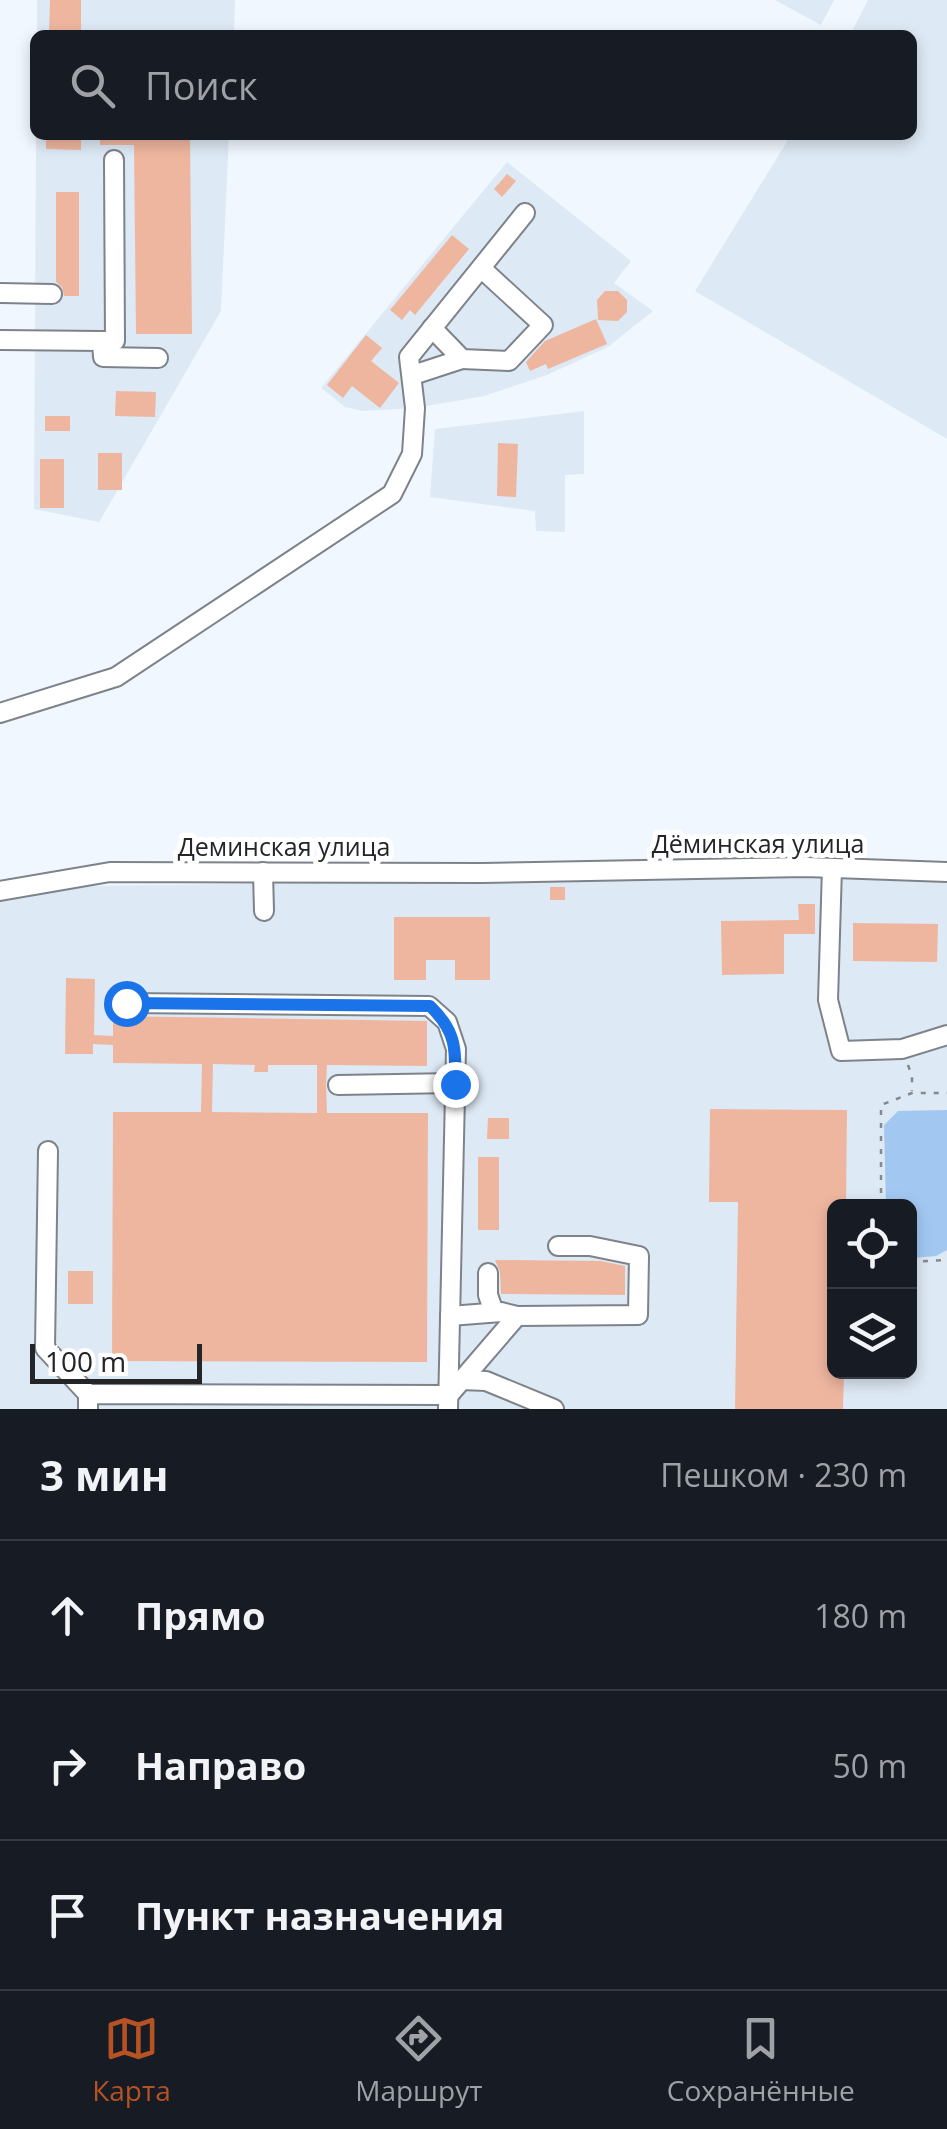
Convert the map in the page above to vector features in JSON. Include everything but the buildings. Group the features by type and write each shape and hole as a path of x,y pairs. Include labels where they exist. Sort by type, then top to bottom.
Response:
{"street":[{"path":"0,340 116,341 114,160"},
{"path":"0,712 116,677 392,494 412,454 413,374 409,357 525,213"},
{"path":"413,374 462,359 510,361 543,325 481,268"},
{"path":"0,294 52,294"},
{"path":"432,328 462,359"},
{"path":"102,341 103,358 158,358"},
{"path":"832,868 828,1000 841,1051 902,1049 947,1035"},
{"name":"Дёминская улица","path":"569,870 832,868 947,872"},
{"name":"Деминская улица","path":"0,891 110,872 569,870"},
{"path":"262,901 263,872"},
{"path":"126,1003 430,1006 447,1022 456,1049 449,1402"},
{"path":"338,1084 455,1084"},
{"path":"48,1151 44,1348 88,1401 449,1402"},
{"path":"450,1316 638,1315 639,1256 590,1246 558,1246"},
{"path":"450,1346 488,1313 488,1273"},
{"path":"449,1402 462,1380 517,1316"},
{"path":"462,1380 486,1381 554,1409"}],"path":[{"path":"902,1049 912,1076 912,1093"},
{"path":"881,1199 881,1105 912,1093 947,1093"},
{"path":"917,1262 947,1260"}],"shaded area":[{"path":"37,0 235,0 234,30 37,30"},
{"path":"775,0 834,0 821,25"},
{"path":"868,0 947,0 947,439 695,291 788,140 917,140 917,30 853,30"},
{"path":"36,140 229,140 221,311 99,522 34,509"},
{"path":"507,162 631,261 614,283 653,311 608,347 547,375 484,396 415,408 363,411 345,407 321,388"},
{"path":"584,411 584,474 565,475 565,532 536,531 535,511 430,497 435,429"},
{"path":"806,876 947,881 947,1409 0,1409 0,901 86,882 89,886"},
{"path":"947,1110 947,1250 936,1256 917,1258 917,1199 886,1199 884,1125 898,1111"}],"route":[{"path":"126,1003 430,1006 447,1022 456,1049 455,1084"}]}
